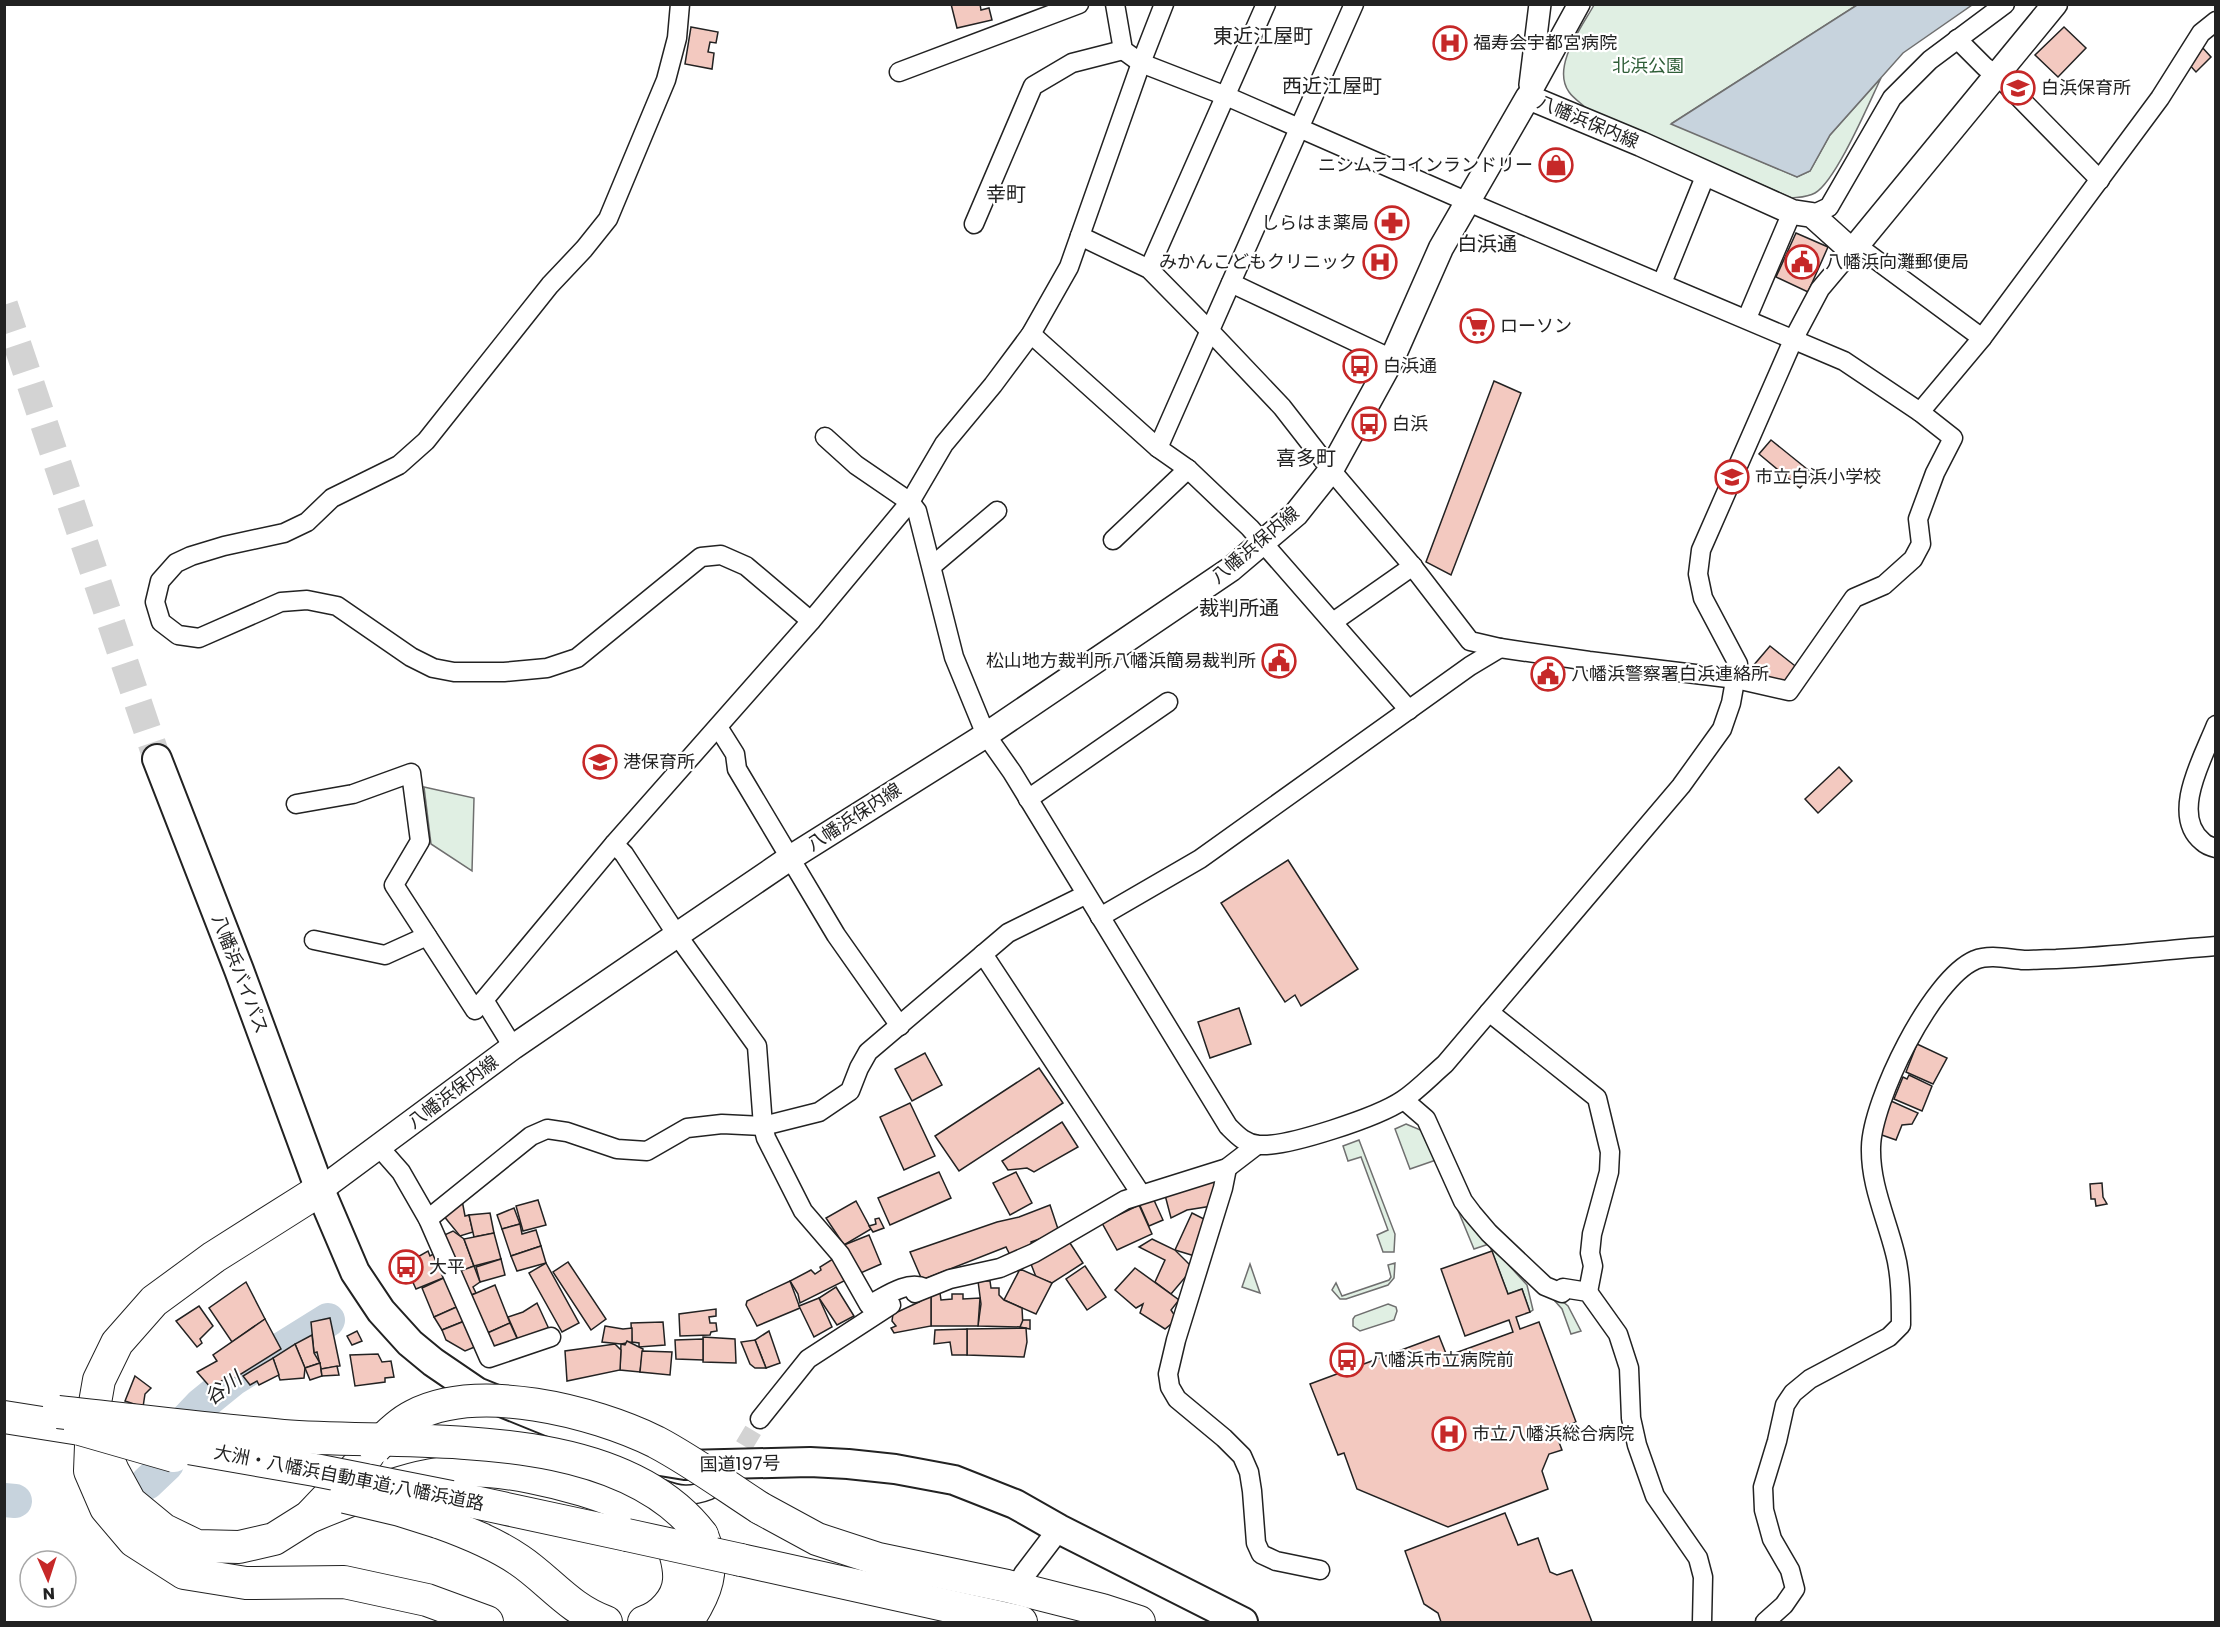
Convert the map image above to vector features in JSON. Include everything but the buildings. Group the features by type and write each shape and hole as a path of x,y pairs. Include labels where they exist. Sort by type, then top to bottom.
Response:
{"highway":[{"name":"八幡浜バイパス","path":"157,759 239,970 320,1190"},
{"path":"71,1421 99,1380 117,1343 154,1301 214,1257 320,1190"},
{"name":"国道197号","path":"320,1190 355,1272 381,1311 410,1342 433,1362 477,1392 589,1438 648,1459 685,1465 810,1462 895,1470 954,1480 1015,1504 1059,1529 1243,1623"},
{"path":"309,1517 388,1434 413,1416 451,1403 502,1400 571,1412 608,1423 656,1443 760,1508 817,1539 878,1559 1007,1586 1102,1610 1139,1623"},
{"path":"4,1409 71,1421 285,1436 489,1444 539,1451 588,1463 635,1482 668,1500 691,1520 697,1542 708,1549 709,1578 700,1603 687,1623"},
{"name":"大洲・八幡浜自動車道;八幡浜道路","path":"4,1417 71,1421 315,1470 445,1510 627,1536 697,1542 741,1560 1021,1623"},
{"path":"71,1421 113,1471 130,1502 164,1530 197,1546 239,1547 274,1539 309,1517 349,1500 414,1479 447,1472 488,1471 558,1482 611,1500 648,1517 667,1534 680,1568 679,1586 668,1607 644,1623"},
{"path":"71,1421 106,1508 134,1541 184,1572 246,1583 344,1582 427,1600 487,1623"},
{"path":"445,1510 520,1561 578,1609 606,1623"}],"main road":[{"path":"1854,248 2055,4"},
{"name":"八幡浜保内線","path":"320,1190 513,1047 677,935 790,858 986,735 1231,569 1296,514 1331,471 1392,359 1441,248 1528,97 1802,213 1854,248"}],"street":[{"path":"680,4 676,38 666,80 608,219 550,285 426,441 399,465 332,498 307,522 284,533 224,546 176,563 160,581 155,602 161,622 178,635 199,638 281,603 307,600 337,606 411,657 433,668 454,672 504,672 547,668 577,658 701,557 721,555 746,566 811,621"},
{"path":"899,72 1079,4"},
{"path":"1080,236 1149,269 1282,407 1331,471 1413,566 1470,641 1500,648 1736,679 1790,691 1854,598 1884,585 1913,559 1921,544 1918,519 1935,473 1953,438 1920,412 1845,361 1468,202 1226,96 1141,63 1123,50 1115,4"},
{"path":"296,804 353,794 411,773 420,841 394,885 475,1010 614,844 811,621 910,502 944,444 993,385 1030,334 1069,267 1164,4"},
{"path":"1149,269 1266,4"},
{"path":"1158,448 1354,4"},
{"path":"1528,97 1540,4"},
{"path":"1528,97 1579,4"},
{"path":"1747,318 1802,213 1829,207 1892,98 1930,60 2005,4"},
{"path":"1920,412 1982,338 2160,98 2201,33 2216,21"},
{"path":"1958,39 1985,67 1997,75 2100,180"},
{"path":"974,224 1033,86 1072,63 1123,50"},
{"path":"1662,283 1706,174"},
{"path":"825,437 856,465 910,502 917,511 954,657 986,735 1228,1126 1243,1140 1257,1145 1279,1144 1360,1120 1404,1100 1445,1064 1681,786 1722,729 1731,703 1738,664 1702,598 1698,574 1701,550 1794,338 1820,289 1854,248 1982,338"},
{"path":"1231,283 1392,359"},
{"path":"1030,334 1158,448 1188,469 1250,528 1409,710"},
{"path":"1113,540 1188,469"},
{"path":"932,566 997,511"},
{"path":"1333,622 1413,566"},
{"path":"1100,917 1200,859 1470,666 1500,648"},
{"path":"1028,800 1168,702"},
{"path":"2216,724 2188,797 2190,825 2203,842 2216,848"},
{"path":"717,727 735,754 737,770 836,935 900,1026"},
{"path":"614,844 624,854 677,935 757,1046 763,1126 766,1138 803,1211 840,1254 869,1305 898,1289 917,1285 925,1288"},
{"path":"428,1219 531,1136 547,1129 567,1132 617,1149 647,1151 687,1128 722,1124 763,1126 819,1112 850,1091 868,1052 1008,933 1086,895"},
{"path":"314,940 385,955 427,936"},
{"path":"1764,1623 1784,1605 1795,1589 1790,1570 1772,1539 1764,1510 1763,1487 1785,1405 1793,1393 1810,1378 1889,1337 1901,1325 1896,1255 1872,1176 1871,1144 1879,1109 1908,1040 1931,1001 1957,971 1976,960 1995,957 2058,959 2216,946"},
{"path":"983,954 1141,1194"},
{"path":"484,1000 513,1047"},
{"path":"1489,1012 1597,1098 1610,1152 1609,1172 1592,1234 1590,1253 1593,1266 1588,1292"},
{"path":"1404,1100 1426,1119 1463,1201 1489,1233 1545,1286 1562,1293 1563,1288 1588,1292 1618,1334 1629,1368 1630,1418 1655,1496 1698,1558 1703,1577 1702,1623"},
{"path":"760,1419 796,1377 808,1359 879,1312 925,1288 950,1279 1000,1268 1026,1257 1125,1200 1227,1168 1257,1145"},
{"path":"379,1147 401,1172 428,1219 489,1358 551,1337"},
{"path":"1227,1168 1223,1188 1176,1340 1168,1374 1170,1387 1177,1399 1242,1456 1249,1472 1256,1543 1262,1554 1276,1561 1320,1570"},
{"path":"648,1459 646,1476 656,1487 679,1496 709,1490"},
{"path":"1024,1575 1059,1529"}],"green space":[{"name":"北浜公園","path":"1594,5 1857,5 1672,123 1797,177 1810,171 1830,135 1881,78 1842,158 1823,186 1815,193 1792,198 1586,108 1573,96 1564,82 1566,59 1570,47"},
{"path":"424,787 474,798 472,871 431,844"},
{"path":"1406,1124 1423,1131 1436,1160 1410,1169 1395,1129"},
{"path":"1359,1140 1395,1234 1394,1252 1383,1252 1377,1235 1388,1230 1361,1157 1348,1161 1343,1146"},
{"path":"1445,1179 1505,1261 1527,1285 1533,1310 1530,1312 1522,1289 1508,1294 1489,1244 1474,1249"},
{"path":"1395,1263 1394,1278 1388,1285 1346,1299 1340,1299 1332,1290 1336,1283 1342,1296 1389,1280 1391,1277 1388,1265"},
{"path":"1250,1264 1260,1293 1242,1287"},
{"path":"1555,1295 1568,1306 1581,1331 1571,1334 1562,1309 1554,1300"},
{"path":"1388,1304 1396,1307 1394,1320 1360,1331 1353,1326 1355,1316"}],"shaded area":[{"path":"1857,5 1972,5 1903,53 1830,135 1810,171 1797,177 1671,124"}],"waterway":[{"name":"谷川","path":"147,1483 167,1464 170,1451 182,1425 201,1405 233,1379 328,1320"},
{"name":"谷川","path":"4,1500 15,1501"}],"tunnel":[{"path":"4,305 157,759"},
{"path":"730,1469 760,1419"},
{"path":"939,1622 963,1617 983,1609 1019,1580"}],"place":[{"name":"福寿会宇都宮病院","path":"1450,43"},
{"name":"白浜保育所","path":"2018,88"},
{"name":"ニシムラコインランドリー","path":"1556,165"},
{"name":"しらはま薬局","path":"1392,223"},
{"name":"みかんこどもクリニック","path":"1380,262"},
{"name":"八幡浜向灘郵便局","path":"1802,262"},
{"name":"ローソン","path":"1477,326"},
{"name":"白浜通","path":"1360,366"},
{"name":"白浜","path":"1369,424"},
{"name":"市立白浜小学校","path":"1732,477"},
{"name":"松山地方裁判所八幡浜簡易裁判所","path":"1279,661"},
{"name":"八幡浜警察署白浜連絡所","path":"1548,674"},
{"name":"港保育所","path":"600,762"},
{"name":"大平","path":"406,1267"},
{"name":"八幡浜市立病院前","path":"1347,1360"},
{"name":"市立八幡浜総合病院","path":"1449,1434"}],"district":[{"name":"東近江屋町","path":"1263,36"},
{"name":"西近江屋町","path":"1332,86"},
{"name":"幸町","path":"1006,194"},
{"name":"白浜通","path":"1487,244"},
{"name":"喜多町","path":"1306,458"},
{"name":"裁判所通","path":"1239,608"}]}
